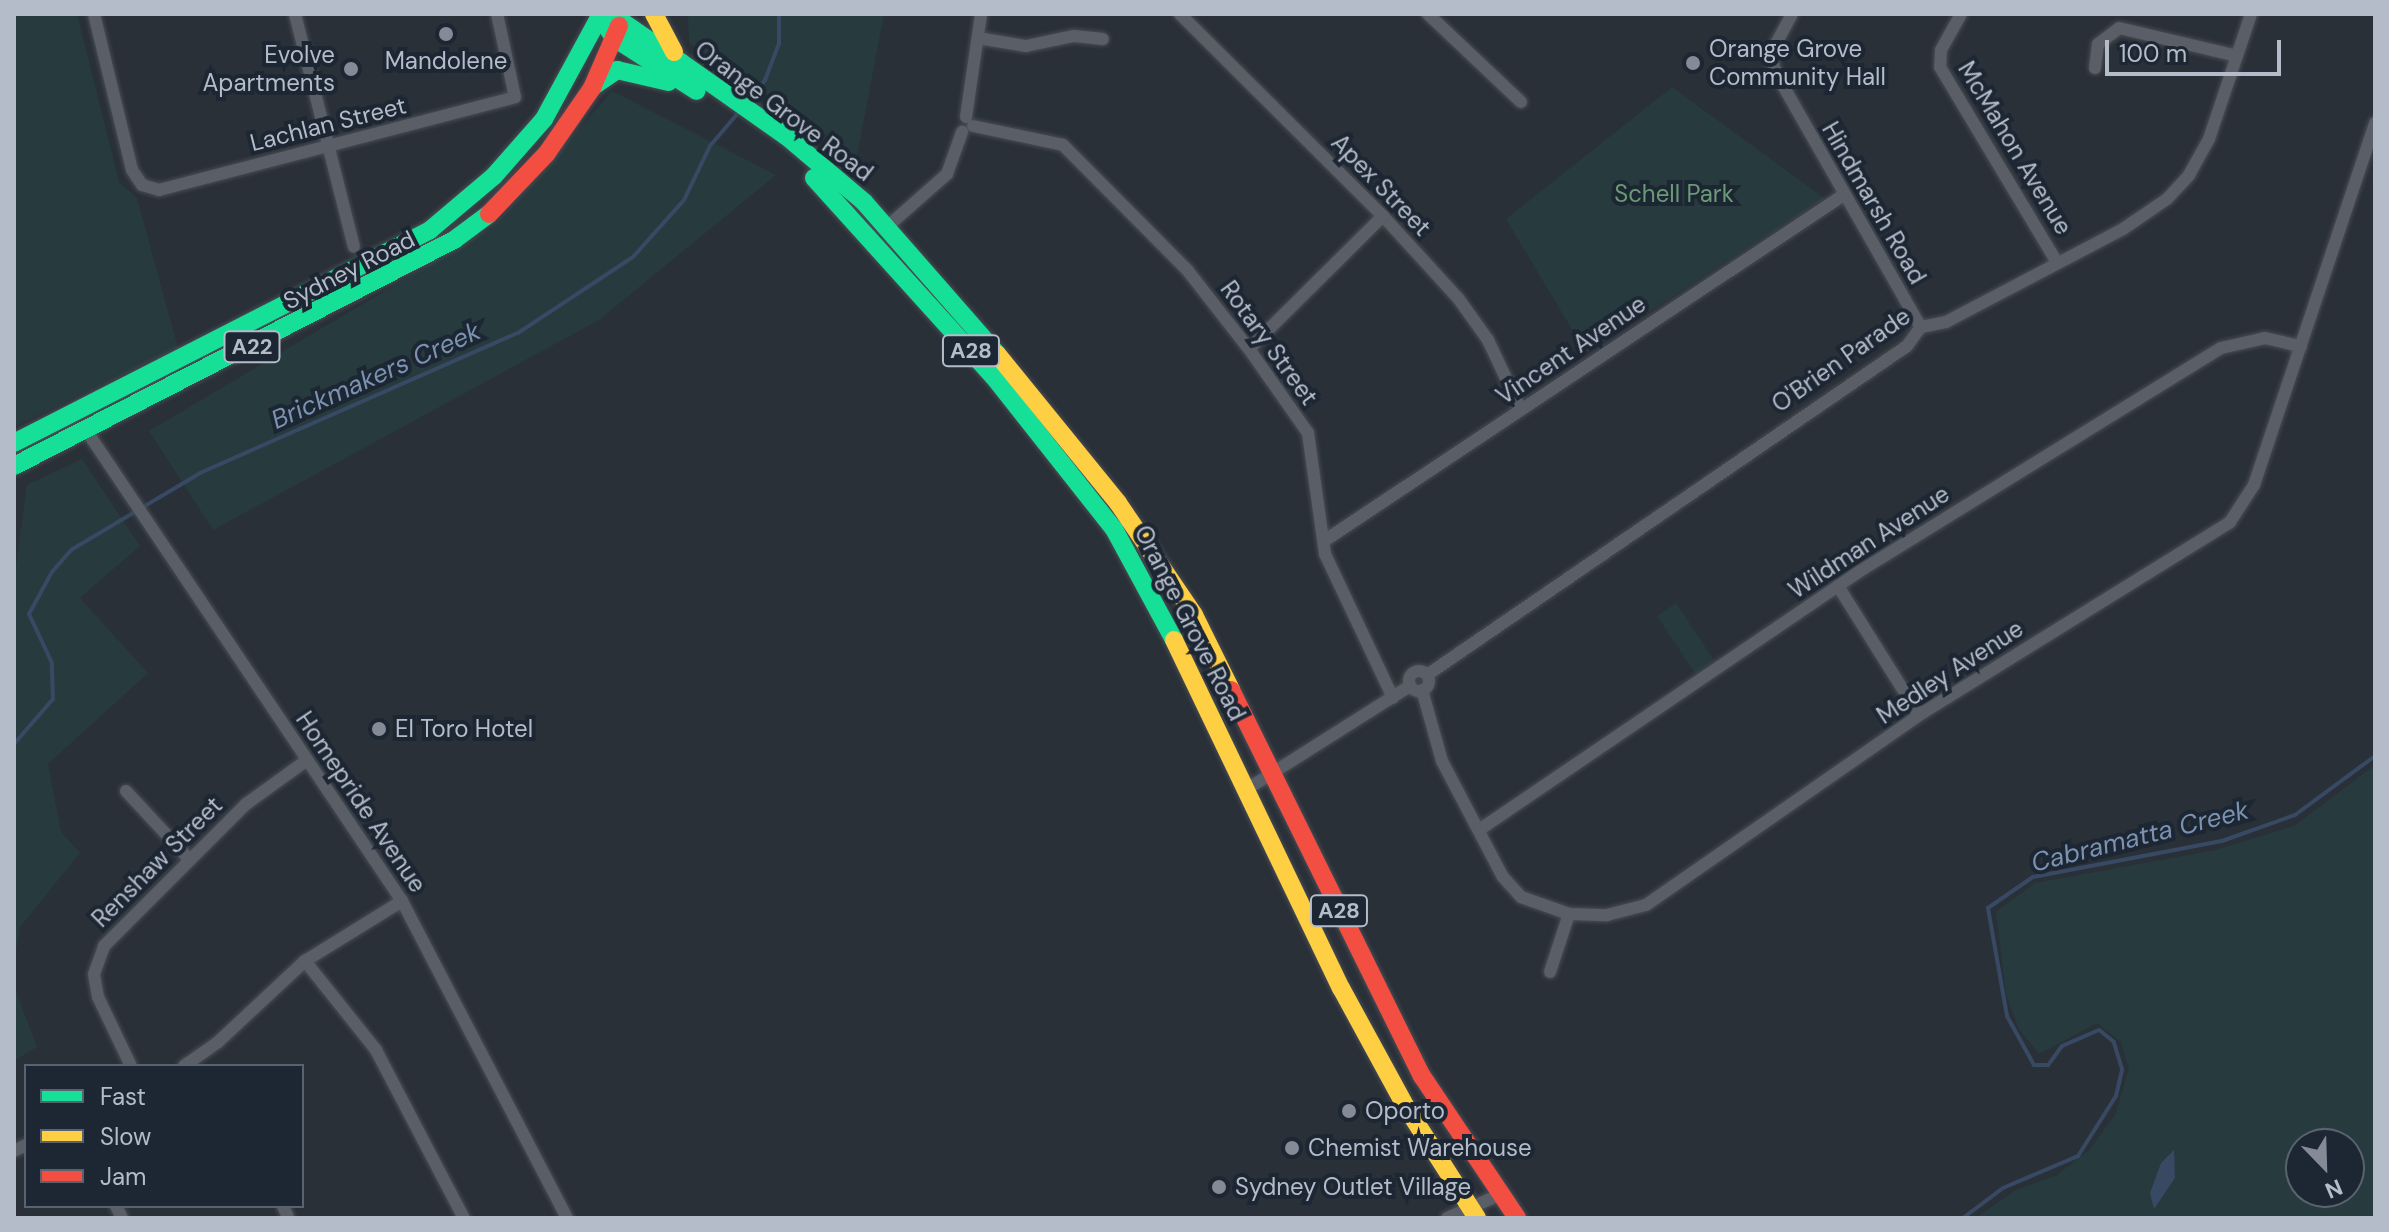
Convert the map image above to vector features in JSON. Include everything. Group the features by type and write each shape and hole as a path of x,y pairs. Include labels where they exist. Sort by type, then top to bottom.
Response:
{"highway":[{"name":"A28","path":"654,14 682,63"},
{"name":"Orange Grove Road","path":"601,16 620,24 682,63 729,104 888,226 960,308 1153,549 1194,615 1422,1076 1517,1218"},
{"name":"Sydney Road","path":"14,443 441,222 494,176 544,119 601,16"},
{"name":"Orange Grove Road","path":"620,24 701,93 729,104"},
{"name":"Sydney Road","path":"14,466 454,240 523,183 592,88 620,24"},
{"path":"592,88 608,74 627,70 701,93"},
{"name":"Orange Grove Road","path":"753,122 819,181 862,225 1091,497 1165,620 1341,988 1406,1107 1473,1215"},
{"path":"76,413 86,430"}],"street":[{"name":"Lachlan Street","path":"94,14 132,170 150,190 515,97 497,14"},
{"path":"295,14 354,247"},
{"path":"888,226 947,174 967,125 981,14"},
{"name":"Apex Street","path":"1180,14 1383,216 1488,340 1521,410"},
{"path":"1428,14 1521,102"},
{"name":"Hindmarsh Road","path":"1792,14 1770,55 1842,196 1921,327"},
{"name":"McMahon Avenue","path":"1961,14 1941,50 1940,67 2056,261"},
{"name":"O'Brien Parade","path":"1416,688 1414,672 1427,675 1907,346 1921,327 1946,322 2146,215 2179,187 2209,139 2251,14"},
{"path":"2095,68 2098,44 2119,28 2237,56"},
{"path":"978,38 1026,46 1074,36 1103,39"},
{"name":"Medley Avenue","path":"1416,688 1442,761 1503,877 1521,897 1544,910 1569,914 1607,915 1646,905 1919,715 2230,522 2254,485 2375,123"},
{"name":"Rotary Street","path":"967,125 1063,145 1188,271 1249,349 1308,433 1324,541 1393,698"},
{"name":"Vincent Avenue","path":"1324,541 1842,196"},
{"path":"1249,349 1383,216"},
{"name":"Wildman Avenue","path":"1479,830 1838,586 2221,348 2265,338 2301,346"},
{"name":"Homepride Avenue","path":"86,430 402,901 567,1218"},
{"path":"1838,586 1919,715"},
{"path":"1247,789 1274,776 1393,698 1416,688"},
{"name":"Renshaw Street","path":"130,1064 98,997 94,974 104,946 188,858 246,804 307,760"},
{"path":"126,791 188,858"},
{"path":"208,1058 305,961 402,901"},
{"path":"1550,972 1569,914"},
{"path":"305,961 376,1050 464,1218"},
{"path":"1447,1218 1473,1215 1499,1195"}],"green space":[{"path":"14,14 77,14 119,182 137,198 178,348 14,427"},
{"path":"688,14 884,14 857,156 689,43"},
{"name":"Schell Park","path":"1672,87 1824,198 1586,353 1506,219"},
{"path":"612,91 776,175 599,320 213,530 149,431 494,226"},
{"path":"82,459 140,546 80,598 148,673 48,764 61,832 80,853 20,927 14,964 14,581 27,485"},
{"path":"1676,603 1714,660 1695,673 1657,616"},
{"path":"2375,765 2375,1218 1976,1218 2014,1191 2057,1175 2089,1150 2115,1115 2129,1069 2121,1042 2097,1023 2039,1054 2019,1029 2006,995 1996,912 2035,883 2216,850 2294,826"},
{"path":"14,986 37,1047 14,1061"}],"water":[{"path":"2174,1150 2175,1178 2154,1209 2150,1193 2161,1163"}],"waterway":[{"name":"Brickmakers Creek","path":"749,100 765,80 779,44 779,14"},
{"name":"Brickmakers Creek","path":"14,744 53,699 52,663 29,614 52,572 71,550 200,473 518,333 633,257 684,200 710,146 738,113"},
{"name":"Cabramatta Creek","path":"1963,1218 2003,1188 2078,1156 2116,1096 2122,1069 2114,1042 2099,1030 2062,1046 2048,1065 2034,1065 2007,1016 1988,908 2033,877 2222,841 2295,815 2375,756"}],"traffic: fast":[{"path":"14,443 430,230 494,176 544,119 601,14"},
{"path":"600,17 621,21 682,63 786,136 864,202 997,354"},
{"path":"600,17 614,38 697,91"},
{"path":"595,85 617,70 669,82"},
{"path":"814,178 993,376 1114,529 1174,640"},
{"path":"14,466 454,240 489,214"}],"traffic: slow":[{"path":"654,14 674,52"},
{"path":"997,354 1118,503 1194,615 1231,690"},
{"path":"1174,640 1341,988 1406,1107 1477,1218"}],"traffic: jam":[{"path":"489,214 547,153 592,88 619,26"},
{"path":"1231,690 1422,1076 1517,1218"}],"place":[{"name":"Mandolene","path":"446,34"},
{"name":"Orange Grove Community Hall","path":"1693,63"},
{"name":"Evolve Apartments","path":"351,69"},
{"name":"El Toro Hotel","path":"379,729"},
{"name":"Oporto","path":"1349,1111"},
{"name":"Chemist Warehouse","path":"1292,1148"},
{"name":"Sydney Outlet Village","path":"1219,1187"}]}
